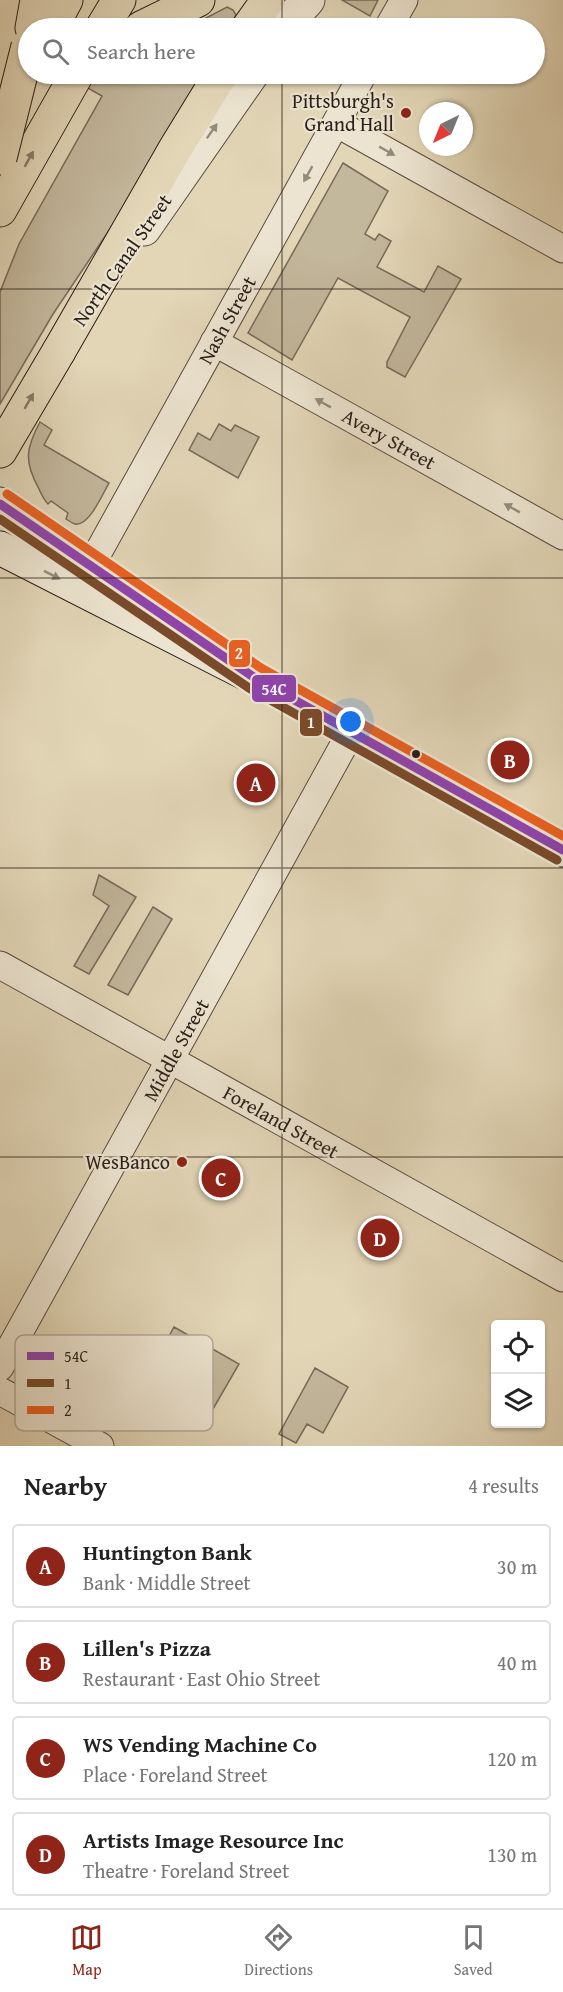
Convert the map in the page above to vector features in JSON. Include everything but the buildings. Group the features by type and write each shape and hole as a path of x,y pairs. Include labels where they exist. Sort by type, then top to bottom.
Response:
{"main road":[{"path":"34,18 37,0"},
{"path":"56,18 66,0"},
{"path":"108,18 119,0"},
{"path":"161,18 198,0"},
{"path":"255,18 268,0"},
{"path":"292,18 308,0"},
{"path":"0,67 18,64"},
{"path":"0,158 18,84"},
{"path":"0,122 20,84"},
{"path":"0,210 70,84"},
{"path":"59,351 175,148 215,84"},
{"name":"North Canal Street","path":"0,451 59,351 245,84"},
{"path":"0,504 255,678"},
{"path":"0,548 255,678 563,850"}],"street":[{"path":"394,18 404,0"},
{"name":"Nash Street","path":"90,567 357,84"},
{"path":"336,123 563,249"},
{"name":"Avery Street","path":"214,342 563,536"},
{"name":"Middle Street","path":"18,1335 351,732"},
{"name":"Foreland Street","path":"0,965 563,1278"},
{"name":"Middle Street","path":"0,1367 15,1340"},
{"path":"0,1391 15,1399"},
{"path":"73,1431 100,1446"}],"shaded area":[{"path":"342,0 378,0 370,16"},
{"path":"227,7 236,15 235,18 206,18"},
{"path":"88,84 197,84 130,199 53,314 0,404 0,292 19,244 102,96 86,87"},
{"path":"343,163 388,191 365,234 375,240 379,234 391,241 377,267 424,292 438,266 461,279 405,377 387,367 387,362 410,317 338,278 292,360 248,333"},
{"path":"40,422 52,430 44,445 109,483 90,515 80,524 66,519 68,513 51,501 48,504 33,478 28,455"},
{"path":"219,424 231,431 235,425 259,437 238,478 189,450 198,433 210,440"},
{"path":"99,875 136,897 89,974 74,966 109,906 93,895"},
{"path":"153,907 172,919 128,995 108,985"},
{"path":"174,1327 188,1335 170,1335"},
{"path":"213,1349 239,1364 213,1409"},
{"path":"315,1368 348,1387 323,1433 307,1424 296,1443 279,1434"}],"transit line":[{"name":"2","path":"7,494 261,668 563,836"},
{"name":"54C","path":"0,504 255,678 563,850"},
{"name":"1","path":"0,519 249,688 557,860"}],"place":[{"name":"Pittsburgh's Grand Hall","path":"406,113"},
{"name":"Lillen's Pizza","path":"510,760"},
{"name":"Huntington Bank","path":"256,783"},
{"name":"WesBanco","path":"182,1162"},
{"name":"WS Vending Machine Co","path":"221,1178"},
{"name":"Artists Image Resource Inc","path":"380,1238"}]}
